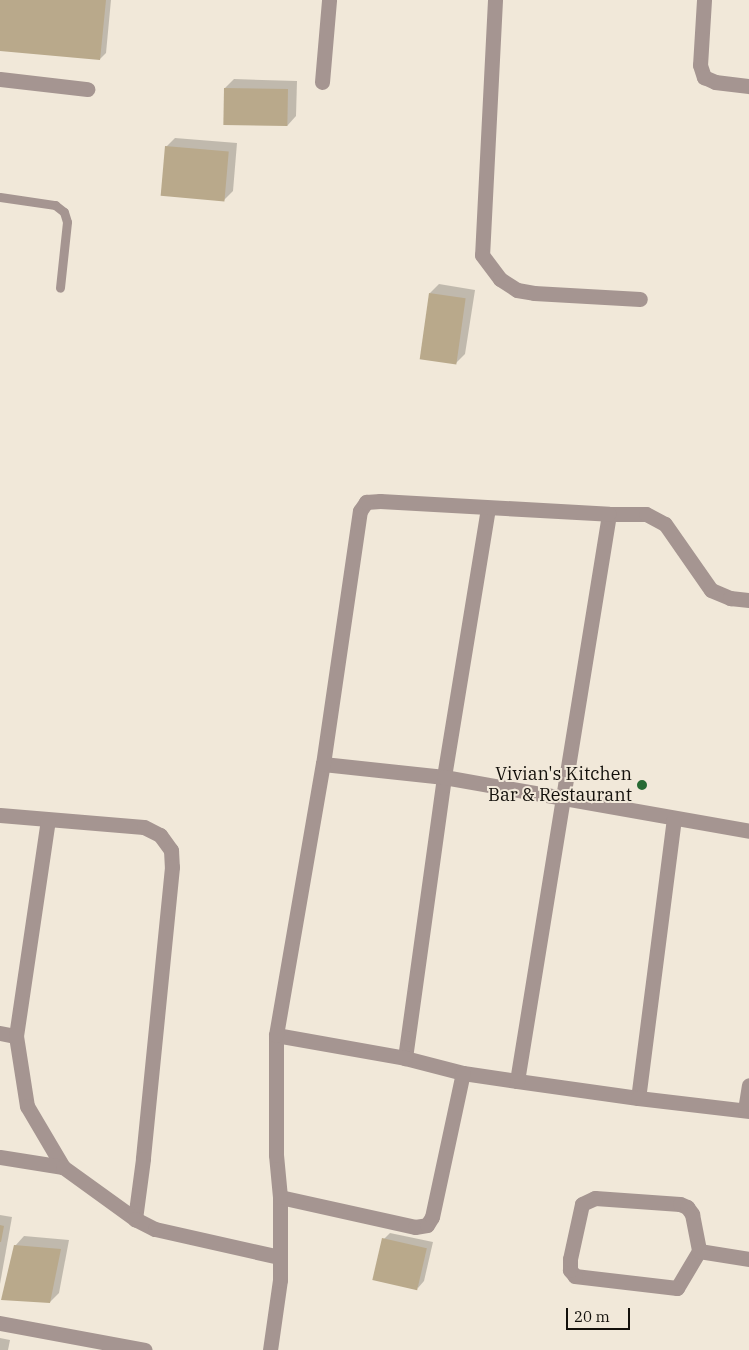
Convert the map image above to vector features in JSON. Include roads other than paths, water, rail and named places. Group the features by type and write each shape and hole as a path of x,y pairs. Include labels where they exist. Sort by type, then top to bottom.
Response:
{"street":[{"path":"322,82 329,0"},
{"path":"495,0 482,255 500,279 517,290 534,293 640,299"},
{"path":"704,0 700,65 704,77 715,82 749,86"},
{"path":"0,79 87,89"},
{"path":"270,1350 280,1280 280,1197 276,1155 276,1035 323,764 360,511 366,502 380,501 609,514 646,514 665,524 711,590 730,598 749,600"},
{"path":"405,1058 444,777 488,508"},
{"path":"517,1081 609,514"},
{"path":"323,764 444,777 749,831"},
{"path":"0,815 144,827 160,835 171,850 172,867 145,1140 135,1218"},
{"path":"638,1098 674,818"},
{"path":"48,820 16,1036 27,1106 63,1166 135,1218 165,1233 279,1257"},
{"path":"0,1033 16,1036"},
{"path":"276,1035 405,1058 463,1073 638,1098 747,1110 749,1084"},
{"path":"280,1197 415,1227 427,1225 432,1217 463,1073"},
{"path":"0,1158 63,1166"},
{"path":"594,1198 680,1204 687,1207 692,1214 699,1250 677,1288 575,1276 570,1270 570,1259 582,1204 594,1198"},
{"path":"699,1250 749,1258"},
{"path":"0,1324 145,1350"}],"lane":[{"path":"0,197 56,205 64,212 67,222 60,288"}],"place":[{"name":"Vivian's Kitchen Bar & Restaurant","path":"642,785"}]}
